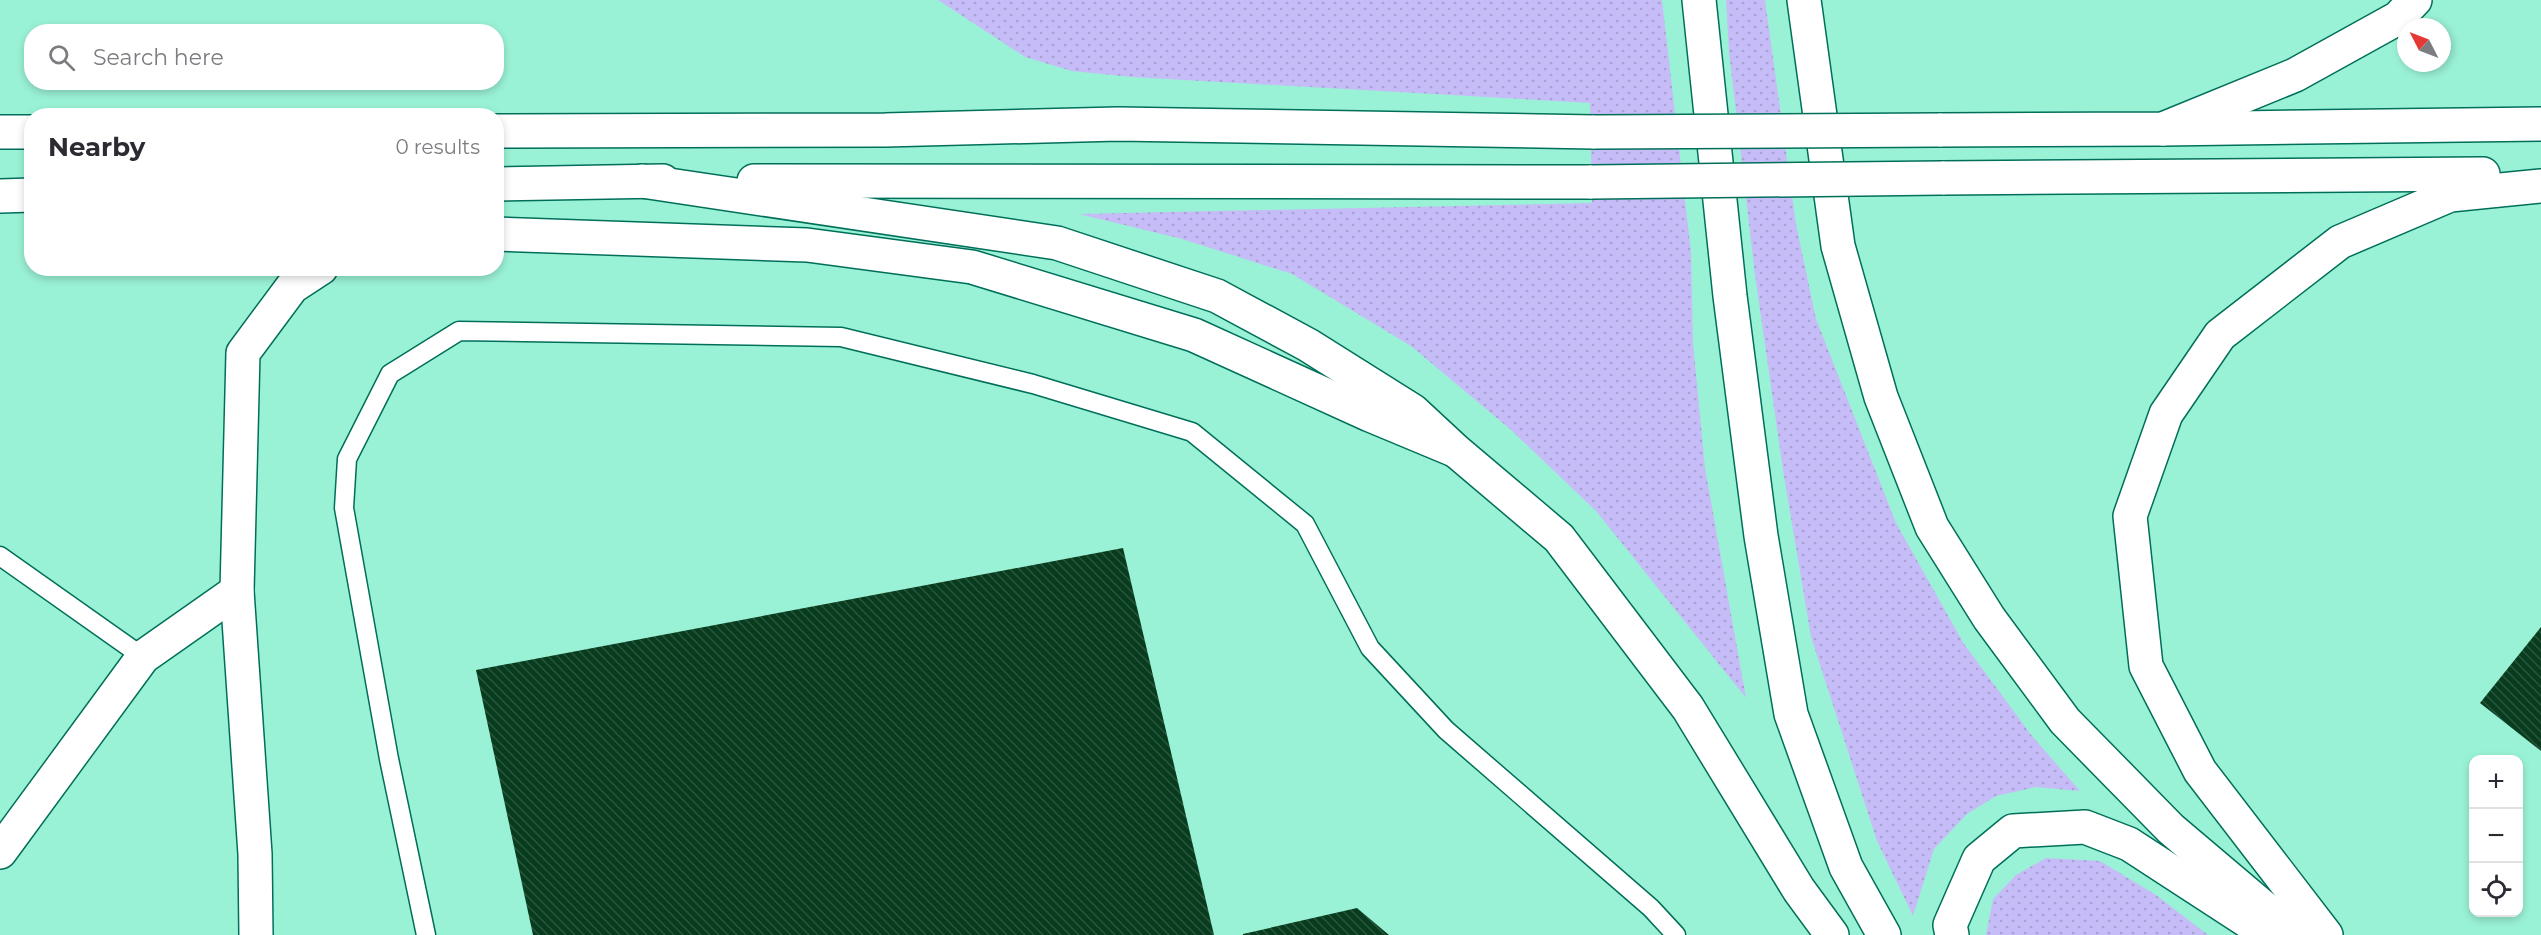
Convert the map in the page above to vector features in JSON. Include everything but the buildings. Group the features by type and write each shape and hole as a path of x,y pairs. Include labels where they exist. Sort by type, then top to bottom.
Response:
{"main road":[{"path":"1699,0 1730,296 1758,514 1791,714 1846,867 1884,935"},
{"path":"1804,0 1838,246 1881,397 1932,527 1989,618 2065,722 2171,829 2296,935"},
{"path":"2163,129 2295,75 2397,18 2415,0"},
{"path":"504,131 885,130 1118,124 1595,132 2163,129 2541,124"},
{"path":"0,132 24,132"},
{"path":"504,184 642,181 1592,182 2541,174"},
{"path":"642,181 1057,243 1217,296 1308,345 1413,411 1455,450 1559,538 1688,708 1799,890 1832,935"},
{"path":"2326,935 2200,771 2146,666 2130,516 2166,414 2220,335 2340,242 2450,195 2541,186"},
{"path":"0,196 24,195"},
{"path":"504,234 807,245 972,267 1194,335 1370,416 1455,450"},
{"path":"256,935 255,854 237,591 243,353 292,287 309,276"},
{"path":"0,852 143,657 237,591"},
{"path":"1952,935 1950,925 1979,859 2013,831 2085,827 2129,844 2269,935"}],"lane":[{"path":"426,935 389,759 344,507 347,459 390,374 459,331 841,337 1033,384 1192,432 1305,524 1370,648 1446,730 1651,908 1676,935"},
{"path":"0,556 143,657"}],"shaded area":[{"path":"938,0 1662,0 1691,252 1693,343 1705,468 1746,698 1596,511 1510,429 1411,346 1292,274 1182,239 1079,214 1592,203 1590,103 1132,77 1072,71 1025,57"},
{"path":"1726,0 1765,0 1796,224 1816,319 1896,523 1964,644 2032,736 2080,791 2036,787 1996,796 1967,814 1934,849 1913,916 1877,841 1811,637 1783,470 1755,275 1729,52"},
{"path":"2046,858 2100,861 2156,895 2208,935 1986,935 1993,899 2016,875"}]}
